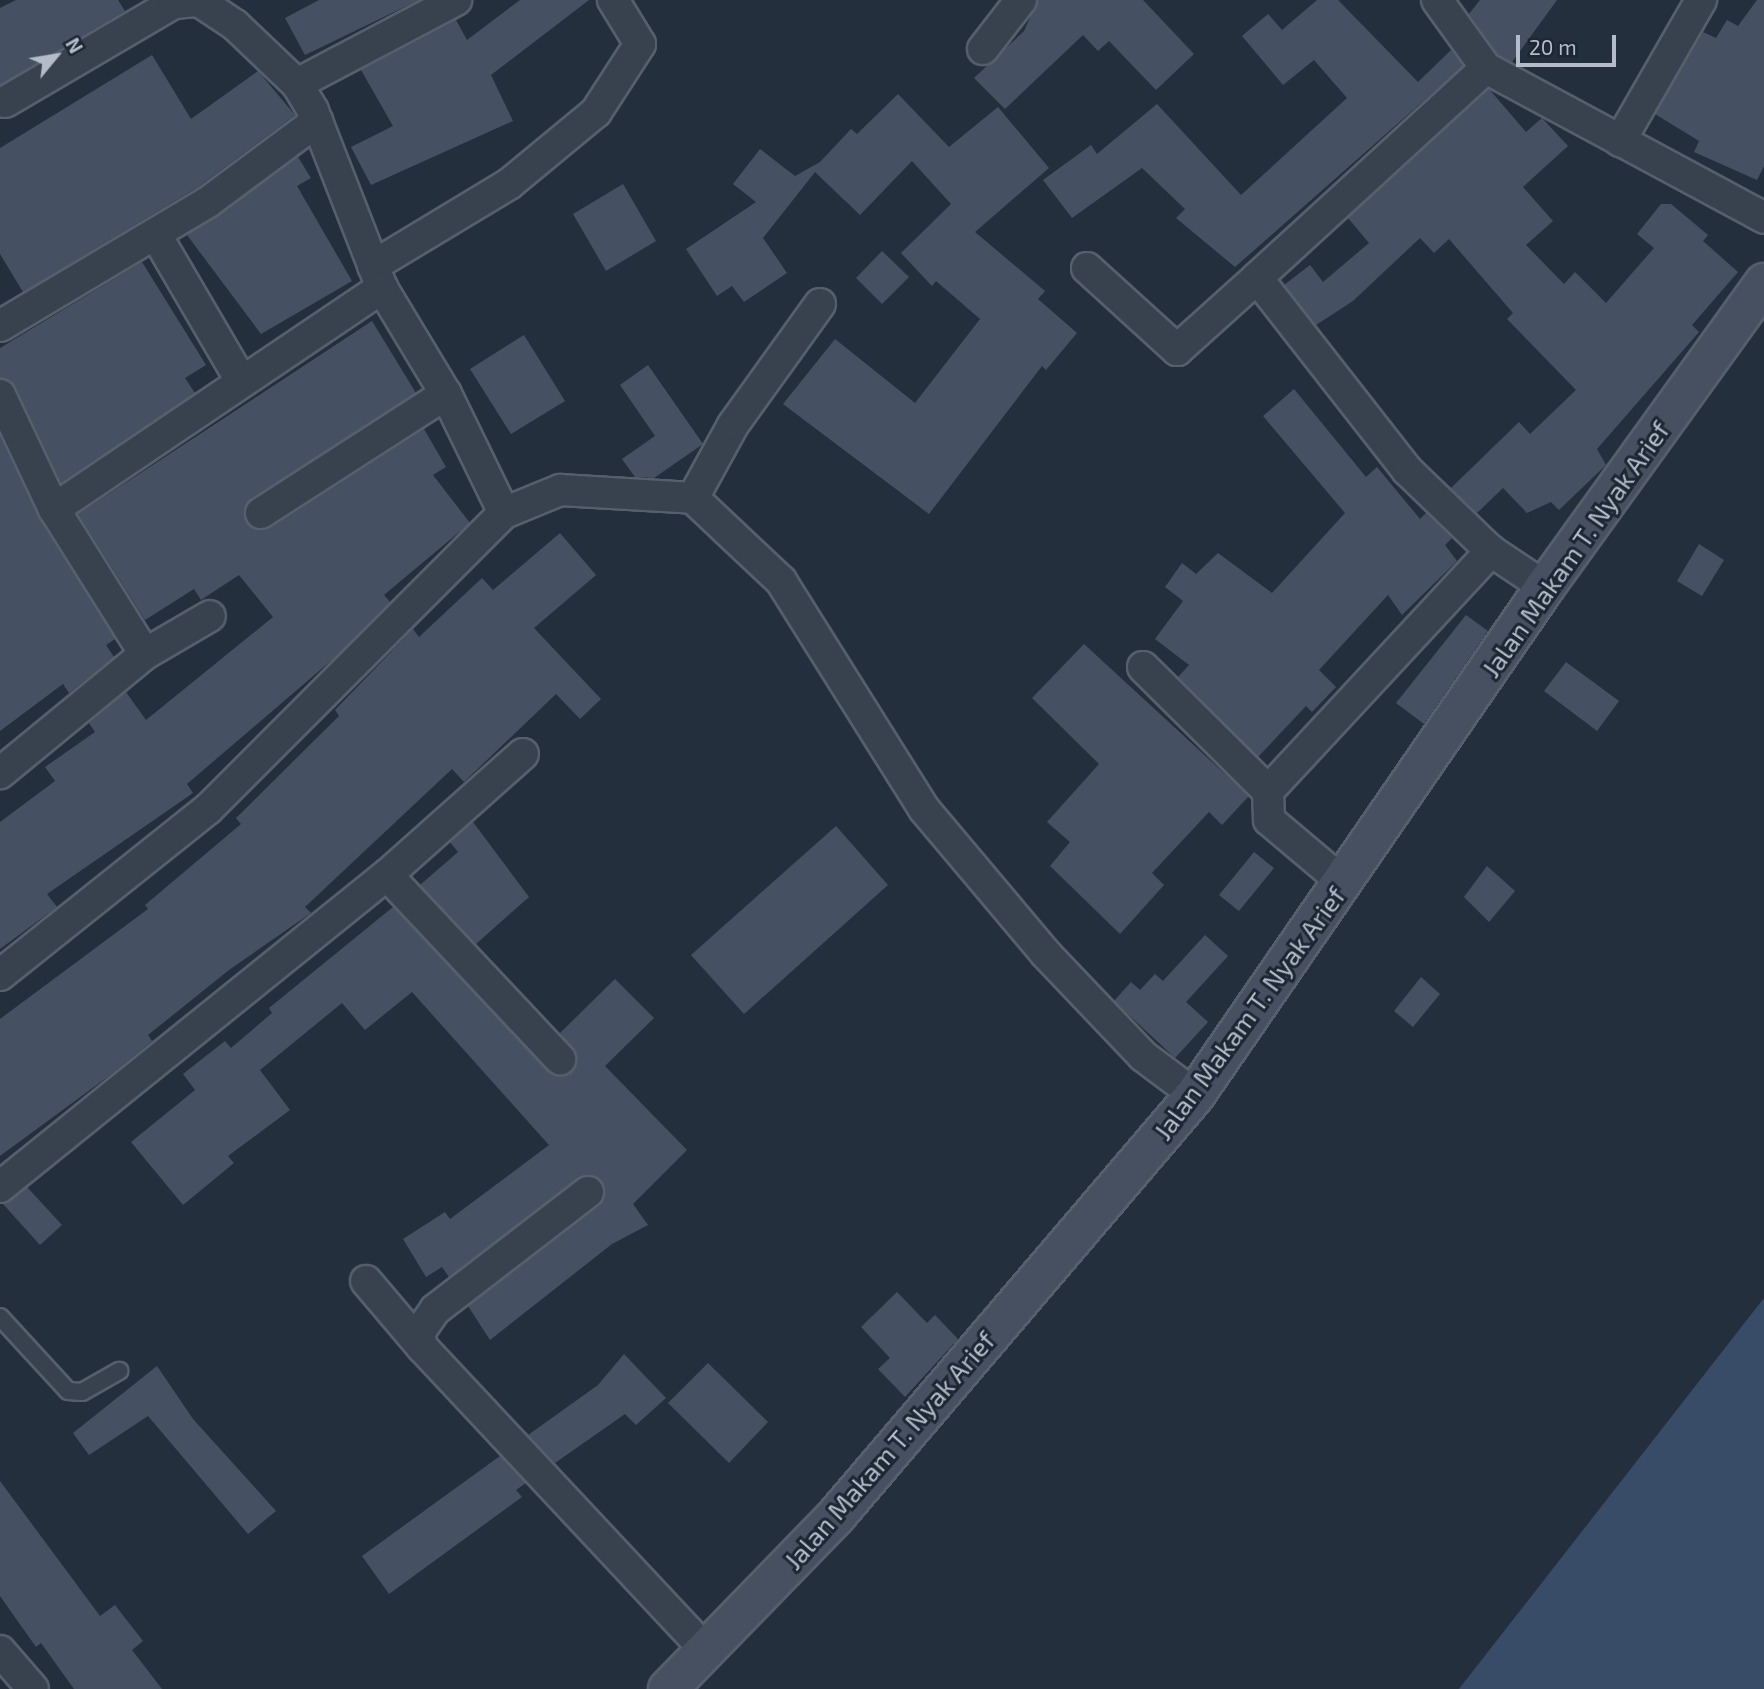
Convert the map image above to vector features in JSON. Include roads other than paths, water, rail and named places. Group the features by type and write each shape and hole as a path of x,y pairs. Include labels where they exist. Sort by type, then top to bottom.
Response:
{"street":[{"path":"297,84 456,0"},
{"path":"54,509 240,379 377,277 509,184 596,112 640,44 612,0"},
{"path":"983,49 1021,0"},
{"path":"1437,0 1486,68 1764,218"},
{"path":"1620,141 1701,0"},
{"path":"5,102 174,3 199,1 235,25 297,84 317,121 377,277 446,394 504,513"},
{"path":"1087,268 1177,350 1486,68"},
{"path":"2,320 156,235 317,121"},
{"path":"156,235 240,379"},
{"path":"1258,278 1408,470 1491,551 1545,587"},
{"name":"Jalan Makam T. Nyak Arief","path":"668,1689 836,1516 1195,1095 1345,884 1545,587 1764,283"},
{"path":"693,498 733,425 820,304"},
{"path":"261,513 446,394"},
{"path":"0,395 54,509 145,654"},
{"path":"0,975 208,809 504,513 560,490 693,498 781,581 923,809 1028,933 1143,1056 1195,1095"},
{"path":"1268,791 1491,551"},
{"path":"0,773 145,654 210,616"},
{"path":"1143,667 1268,791 1269,820 1345,884"},
{"path":"0,1187 387,875 523,754"},
{"path":"387,875 560,1059"},
{"path":"422,1347 423,1321 587,1192"},
{"path":"366,1281 422,1347 706,1650"},
{"path":"0,1651 33,1689"}],"lane":[{"path":"0,1317 68,1391 82,1392 119,1371"}],"water":[{"path":"1764,1298 1764,1689 1459,1689"}]}
